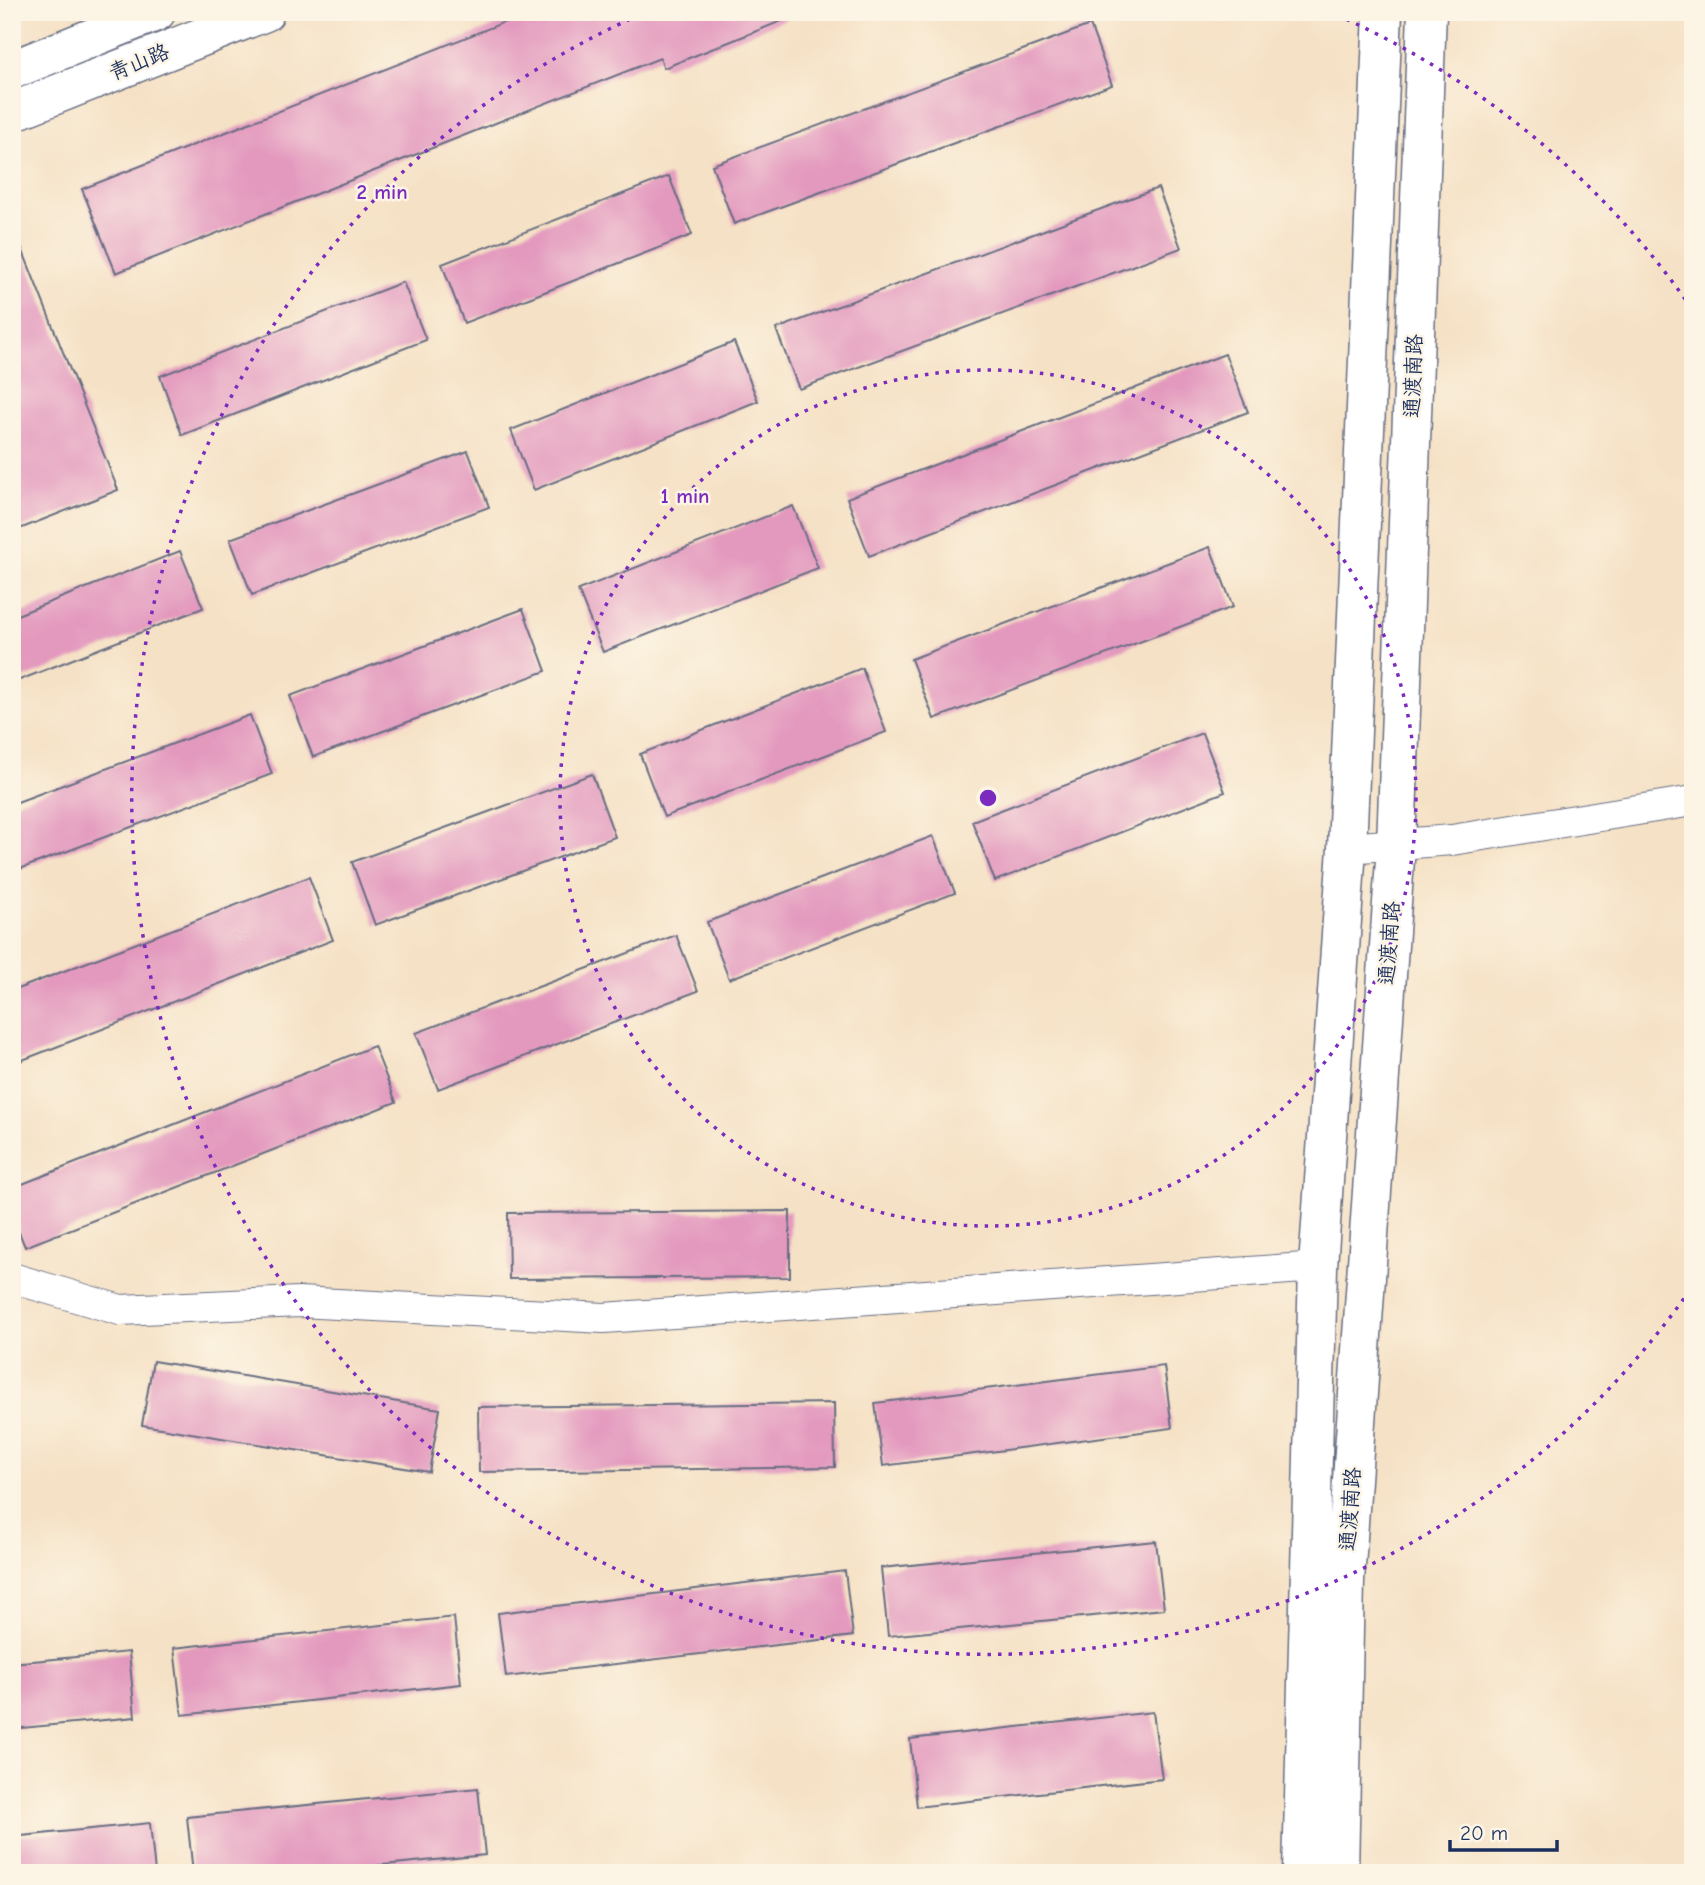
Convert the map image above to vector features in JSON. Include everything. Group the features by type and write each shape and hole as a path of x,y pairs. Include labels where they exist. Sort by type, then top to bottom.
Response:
{"main road":[{"name":"青山路","path":"12,70 156,12"},
{"name":"青山路","path":"12,112 265,12"},
{"name":"通渡南路","path":"1303,1873 1318,1267 1347,848 1383,12"},
{"name":"通渡南路","path":"1339,1873 1345,1581 1396,845 1427,12"}],"street":[{"path":"1347,848 1452,840 1693,801"},
{"path":"12,1278 120,1310 299,1302 604,1318 1318,1267"}],"building":[{"path":"530,12 804,12 664,68 660,58 116,273 82,189"},
{"path":"1090,25 1112,85 734,224 712,165"},
{"path":"669,176 692,235 464,323 442,264"},
{"path":"1158,188 1181,248 799,389 776,329"},
{"path":"18,239 118,490 12,532 12,241"},
{"path":"403,282 426,340 182,435 160,376"},
{"path":"734,342 758,401 534,490 511,430"},
{"path":"1225,354 1248,412 869,556 847,498"},
{"path":"468,451 489,507 252,595 230,539"},
{"path":"793,506 818,568 603,652 578,590"},
{"path":"1210,547 1233,607 934,719 911,659"},
{"path":"180,551 203,608 12,683 12,617"},
{"path":"523,609 546,671 313,757 290,696"},
{"path":"862,668 886,732 664,817 640,754"},
{"path":"250,715 272,774 12,872 12,804"},
{"path":"1202,733 1225,792 995,881 972,821"},
{"path":"592,774 615,837 375,925 352,862"},
{"path":"933,836 955,893 729,979 707,922"},
{"path":"309,877 333,940 12,1064 12,991"},
{"path":"676,935 698,991 438,1089 416,1033"},
{"path":"374,1046 396,1102 25,1247 12,1215 12,1188"},
{"path":"790,1211 790,1277 509,1279 508,1213"},
{"path":"153,1361 440,1409 429,1472 142,1425"},
{"path":"1164,1366 1172,1428 883,1466 875,1403"},
{"path":"834,1403 835,1467 479,1472 478,1407"},
{"path":"1156,1541 1164,1609 888,1636 881,1568"},
{"path":"845,1571 853,1636 506,1677 498,1613"},
{"path":"454,1617 461,1684 182,1715 174,1648"},
{"path":"129,1652 135,1717 12,1729 12,1663"},
{"path":"1153,1712 1162,1779 917,1807 910,1739"},
{"path":"478,1788 485,1855 302,1873 193,1873 187,1817"},
{"path":"150,1823 155,1873 12,1873 12,1837"}]}
